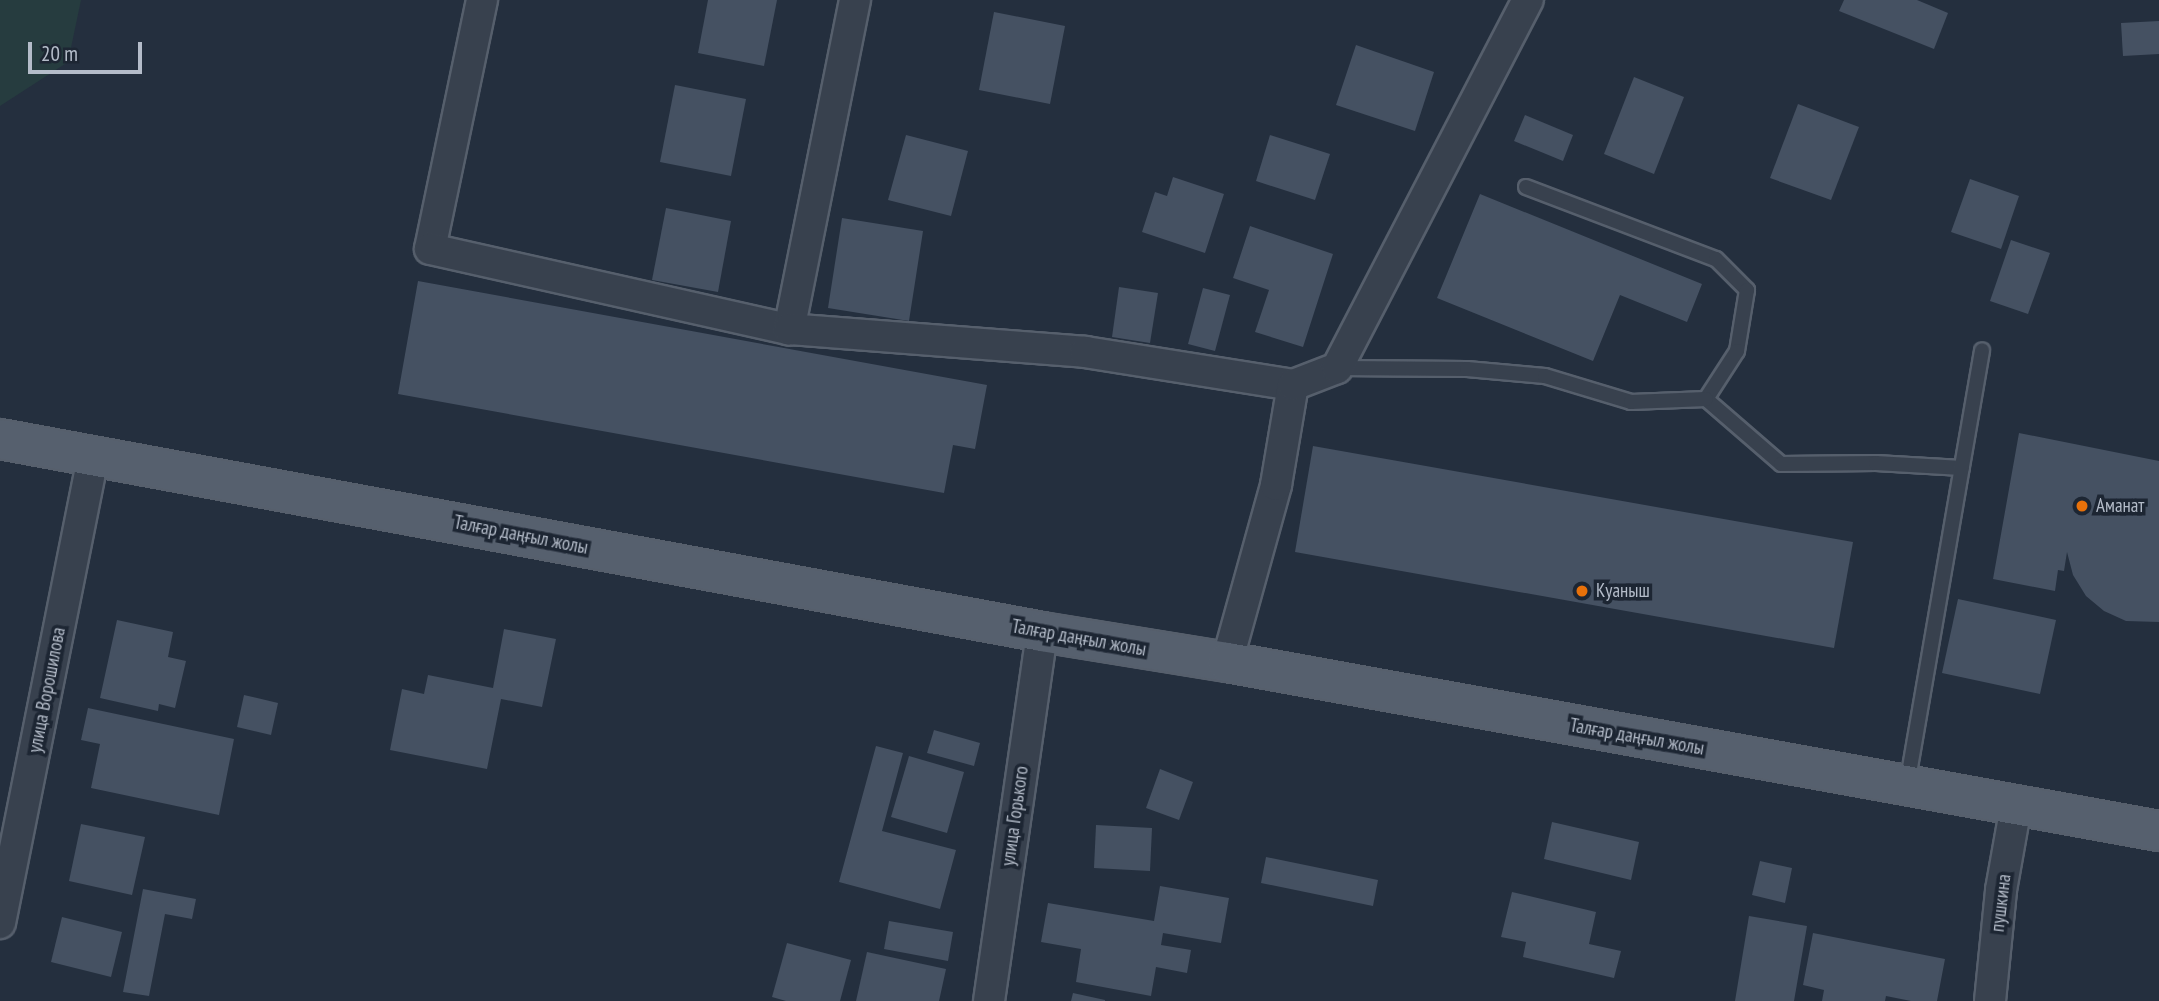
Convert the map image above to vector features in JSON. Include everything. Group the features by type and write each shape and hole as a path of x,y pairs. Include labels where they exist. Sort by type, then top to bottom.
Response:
{"main road":[{"name":"Талғар даңғыл жолы","path":"0,439 1042,632 1227,662 2159,831"}],"street":[{"path":"482,0 430,249 789,329 1085,352 1293,385 1337,368 1528,0"},
{"path":"789,329 855,0"},
{"path":"1227,662 1276,485 1293,385"},
{"name":"улица Ворошилова","path":"0,923 93,456"},
{"name":"улица Горького","path":"989,1001 1042,632"},
{"name":"пушкина","path":"1990,1001 2001,890 2016,806"}],"lane":[{"path":"1526,187 1716,259 1747,290 1737,351 1706,399"},
{"path":"1907,786 1982,350"},
{"path":"1337,368 1466,369 1545,376 1631,402 1706,399 1781,464 1876,463 1962,468"}],"green space":[{"path":"0,0 81,0 68,62 0,106"}],"building":[{"path":"708,0 777,0 764,66 698,53"},
{"path":"1844,0 1917,0 1948,13 1934,49 1839,11"},
{"path":"994,12 1065,26 1050,104 979,90"},
{"path":"2159,21 2159,54 2123,56 2121,23"},
{"path":"1356,45 1434,72 1415,131 1336,105"},
{"path":"1634,77 1684,97 1654,174 1604,154"},
{"path":"675,85 746,99 731,176 660,162"},
{"path":"1798,104 1859,127 1831,200 1770,178"},
{"path":"1525,115 1573,135 1563,161 1514,141"},
{"path":"906,135 968,151 951,216 888,200"},
{"path":"1270,135 1330,154 1315,200 1256,181"},
{"path":"1173,177 1224,194 1205,253 1142,232 1155,192 1167,196"},
{"path":"1970,179 2019,196 2001,249 1951,232"},
{"path":"1480,194 1702,284 1687,322 1620,295 1593,361 1437,298"},
{"path":"666,208 731,221 718,292 652,280"},
{"path":"842,218 923,231 909,321 828,308"},
{"path":"1250,226 1333,254 1303,347 1255,332 1269,290 1233,278"},
{"path":"2011,240 2050,253 2028,314 1990,301"},
{"path":"418,281 987,385 975,449 953,445 944,493 398,394"},
{"path":"1119,287 1158,293 1150,343 1112,337"},
{"path":"1203,288 1230,295 1215,351 1188,344"},
{"name":"Аманат","path":"2019,433 2159,461 2159,622 2126,621 2104,611 2086,596 2073,575 2067,552 2064,571 2058,570 2055,591 1993,579"},
{"path":"1313,446 1853,542 1834,648 1295,552"},
{"path":"1958,599 2056,620 2040,694 1942,673"},
{"path":"117,620 173,632 168,657 186,661 175,708 159,704 158,711 100,698"},
{"path":"504,629 556,639 542,707 501,699 487,769 390,750 402,689 424,694 428,675 493,688"},
{"path":"244,695 278,703 271,735 237,727"},
{"path":"88,708 234,739 219,815 91,788 100,744 81,740"},
{"path":"934,730 980,743 974,766 927,753"},
{"path":"876,746 903,753 882,831 956,850 940,909 839,882"},
{"path":"909,756 964,772 947,833 891,817"},
{"path":"1160,769 1193,782 1179,820 1146,808"},
{"path":"1552,822 1639,842 1631,880 1544,859"},
{"path":"81,824 145,837 132,895 69,881"},
{"path":"1096,825 1152,828 1150,871 1094,868"},
{"path":"1266,857 1378,880 1373,906 1261,883"},
{"path":"1760,861 1792,868 1785,903 1752,895"},
{"path":"1160,886 1229,898 1221,943 1163,933 1161,945 1191,950 1187,973 1156,967 1151,996 1076,982 1081,949 1041,942 1048,903 1154,921"},
{"path":"143,889 196,899 192,919 165,914 149,996 123,992"},
{"path":"1512,892 1596,912 1589,944 1621,951 1614,978 1523,957 1526,942 1501,937"},
{"path":"1749,916 1807,926 1794,1001 1735,1001"},
{"path":"62,917 122,932 111,977 51,962"},
{"path":"889,921 953,932 948,961 884,949"},
{"path":"1813,933 1945,959 1937,1001 1911,1001 1886,996 1885,1001 1822,1001 1824,990 1803,985"},
{"path":"787,943 851,960 840,1001 786,1001 772,997"},
{"path":"867,952 946,969 939,1001 856,1001"},
{"path":"1073,993 1105,1000 1105,1001 1071,1001"}],"place":[{"name":"Аманат","path":"2082,506"},
{"name":"Куаныш","path":"1582,591"}]}
